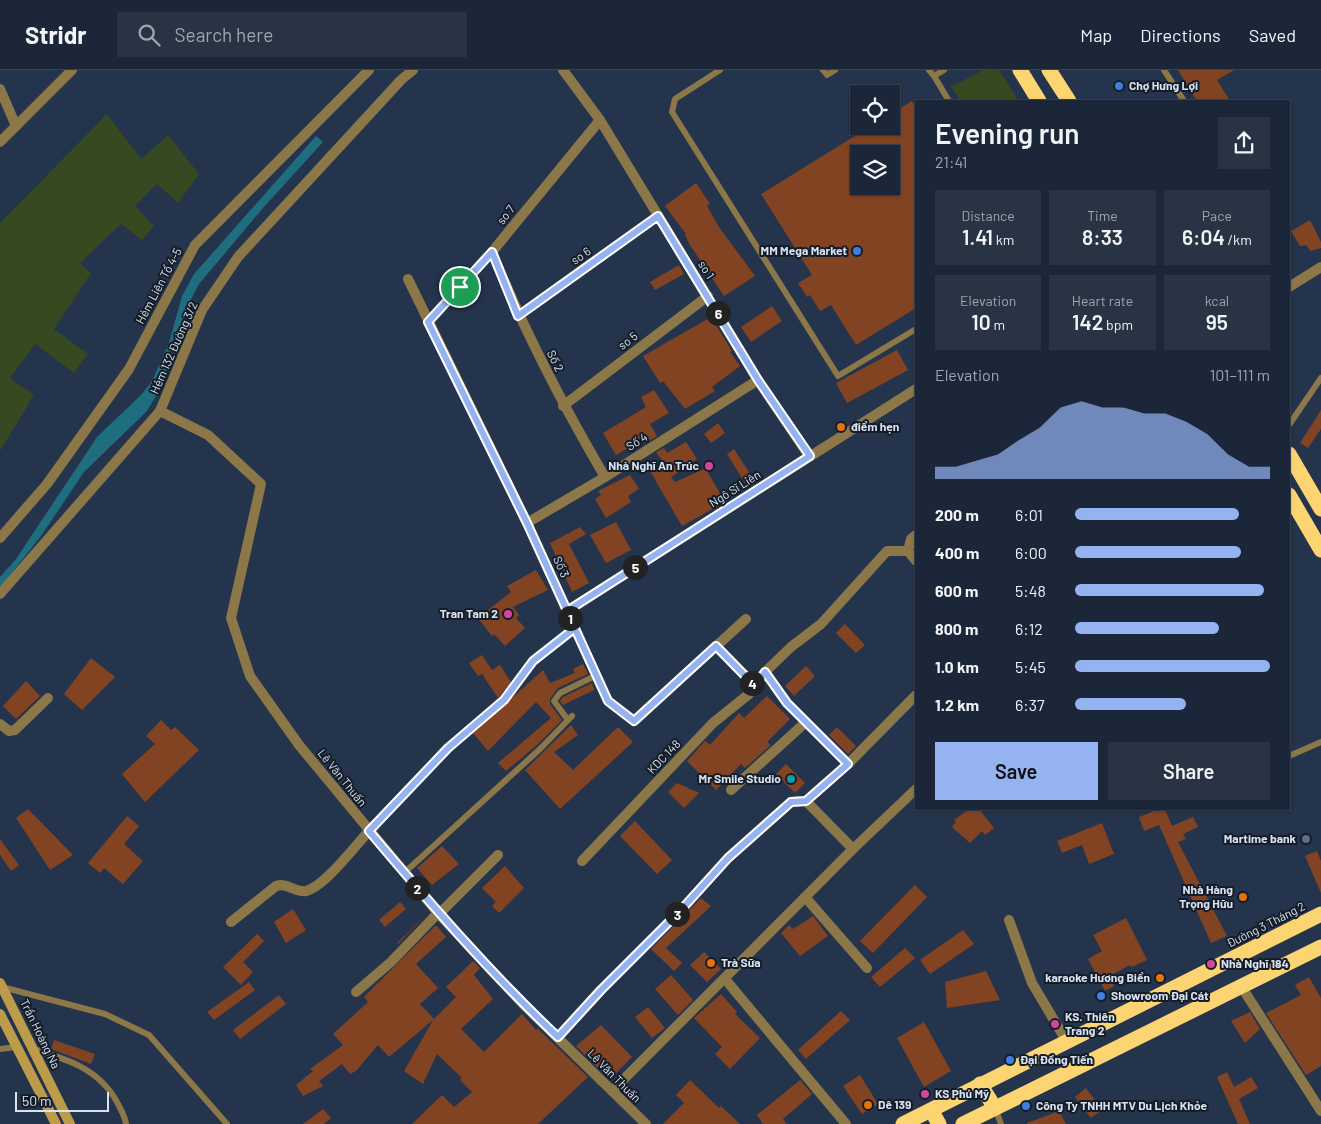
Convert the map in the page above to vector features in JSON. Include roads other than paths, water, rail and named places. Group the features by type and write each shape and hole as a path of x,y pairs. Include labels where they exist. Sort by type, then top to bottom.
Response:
{"highway":[{"path":"1020,70 1039,100"},
{"path":"1049,70 1068,100"},
{"path":"1290,456 1317,502"},
{"path":"1292,501 1320,549"},
{"name":"Đường 3 Tháng 2","path":"903,1124 1321,914"},
{"path":"963,1124 1321,947"},
{"path":"980,1084 995,1108"},
{"path":"931,1110 939,1124"}],"main road":[{"name":"Trần Hoàng Na","path":"1,985 70,1124"},
{"path":"0,1014 56,1124"}],"street":[{"path":"0,142 72,70"},
{"name":"Hẻm Liên Tổ 4-5","path":"0,538 46,484 129,369 195,245 369,70"},
{"name":"Hẻm 132 Đường 3/2","path":"0,594 160,411 202,310 238,257 394,88 413,70"},
{"name":"so 1","path":"562,70 600,120 758,380 810,456"},
{"path":"0,89 16,126"},
{"name":"so 7","path":"428,322 492,252 600,120"},
{"name":"so 6","path":"518,316 658,216"},
{"name":"Số 2","path":"492,252 518,316 563,406 605,477"},
{"path":"1290,286 1321,267"},
{"name":"Số 3","path":"408,279 527,523 608,701 634,721 746,619"},
{"name":"so 5","path":"563,406 708,296"},
{"name":"Số 4","path":"527,523 605,477 758,380"},
{"name":"Ngô Sĩ Liên","path":"567,611 915,390"},
{"name":"Lê Văn Thuấn","path":"160,411 208,435 260,484 231,618 250,676 299,745 438,913 525,1006 646,1124"},
{"path":"915,536 908,551 915,560"},
{"name":"KDC 148","path":"582,861 713,723 749,694 765,672 791,647 821,624 887,551 908,551"},
{"path":"716,646 755,686"},
{"path":"765,672 787,703 848,764"},
{"path":"558,1037 601,990 681,910 728,858 791,802 806,801 848,764 915,696"},
{"path":"0,724 8,731 15,730 48,698"},
{"path":"732,790 806,722"},
{"path":"612,1091 853,849 915,790"},
{"path":"806,801 853,849"},
{"path":"231,922 276,886 285,885 302,891 315,888 369,831"},
{"path":"356,992 391,962 438,913 472,884 498,855"},
{"path":"805,897 868,968"},
{"path":"1009,920 1032,983 1067,1042"},
{"path":"724,979 846,1124"},
{"path":"1241,986 1321,1111"}],"lane":[{"path":"720,70 675,100 672,112 838,376 915,330"},
{"path":"824,70 827,75 835,70"},
{"path":"929,70 948,100"},
{"path":"934,76 944,70"},
{"path":"1164,70 1183,100"},
{"path":"1290,424 1321,378"},
{"path":"369,831 448,748 504,700 533,661 575,628"},
{"path":"404,873 570,718 554,701 560,693 597,675"},
{"path":"1290,756 1321,742"},
{"path":"1,985 105,1014 149,1035 227,1124"},
{"path":"0,1049 17,1047"},
{"path":"33,1049 71,1060 97,1076 113,1094 126,1124"},
{"path":"995,1108 1001,1124"}],"place":[{"name":"Chợ Hưng Lợi","path":"1119,86"},
{"name":"MM Mega Market","path":"857,251"},
{"name":"điểm hẹn","path":"841,427"},
{"name":"Nhà Nghĩ An Trúc","path":"709,466"},
{"name":"Tran Tam 2","path":"508,614"},
{"name":"Mr Smile Studio","path":"791,779"},
{"name":"Martime bank","path":"1306,839"},
{"name":"Nhà Hàng Trọng Hữu","path":"1243,897"},
{"name":"Trà Sữa","path":"711,963"},
{"name":"Nhà Nghĩ 184","path":"1211,964"},
{"name":"karaoke Hương Biển","path":"1160,978"},
{"name":"Showroom Đại Cát","path":"1101,996"},
{"name":"KS. Thiên Trang 2","path":"1055,1024"},
{"name":"Đại Đồng Tiến","path":"1010,1060"},
{"name":"KS Phú Mỹ","path":"925,1094"},
{"name":"Dê 139","path":"868,1105"},
{"name":"Công Ty TNHH MTV Du Lịch Khỏe","path":"1026,1106"}]}
